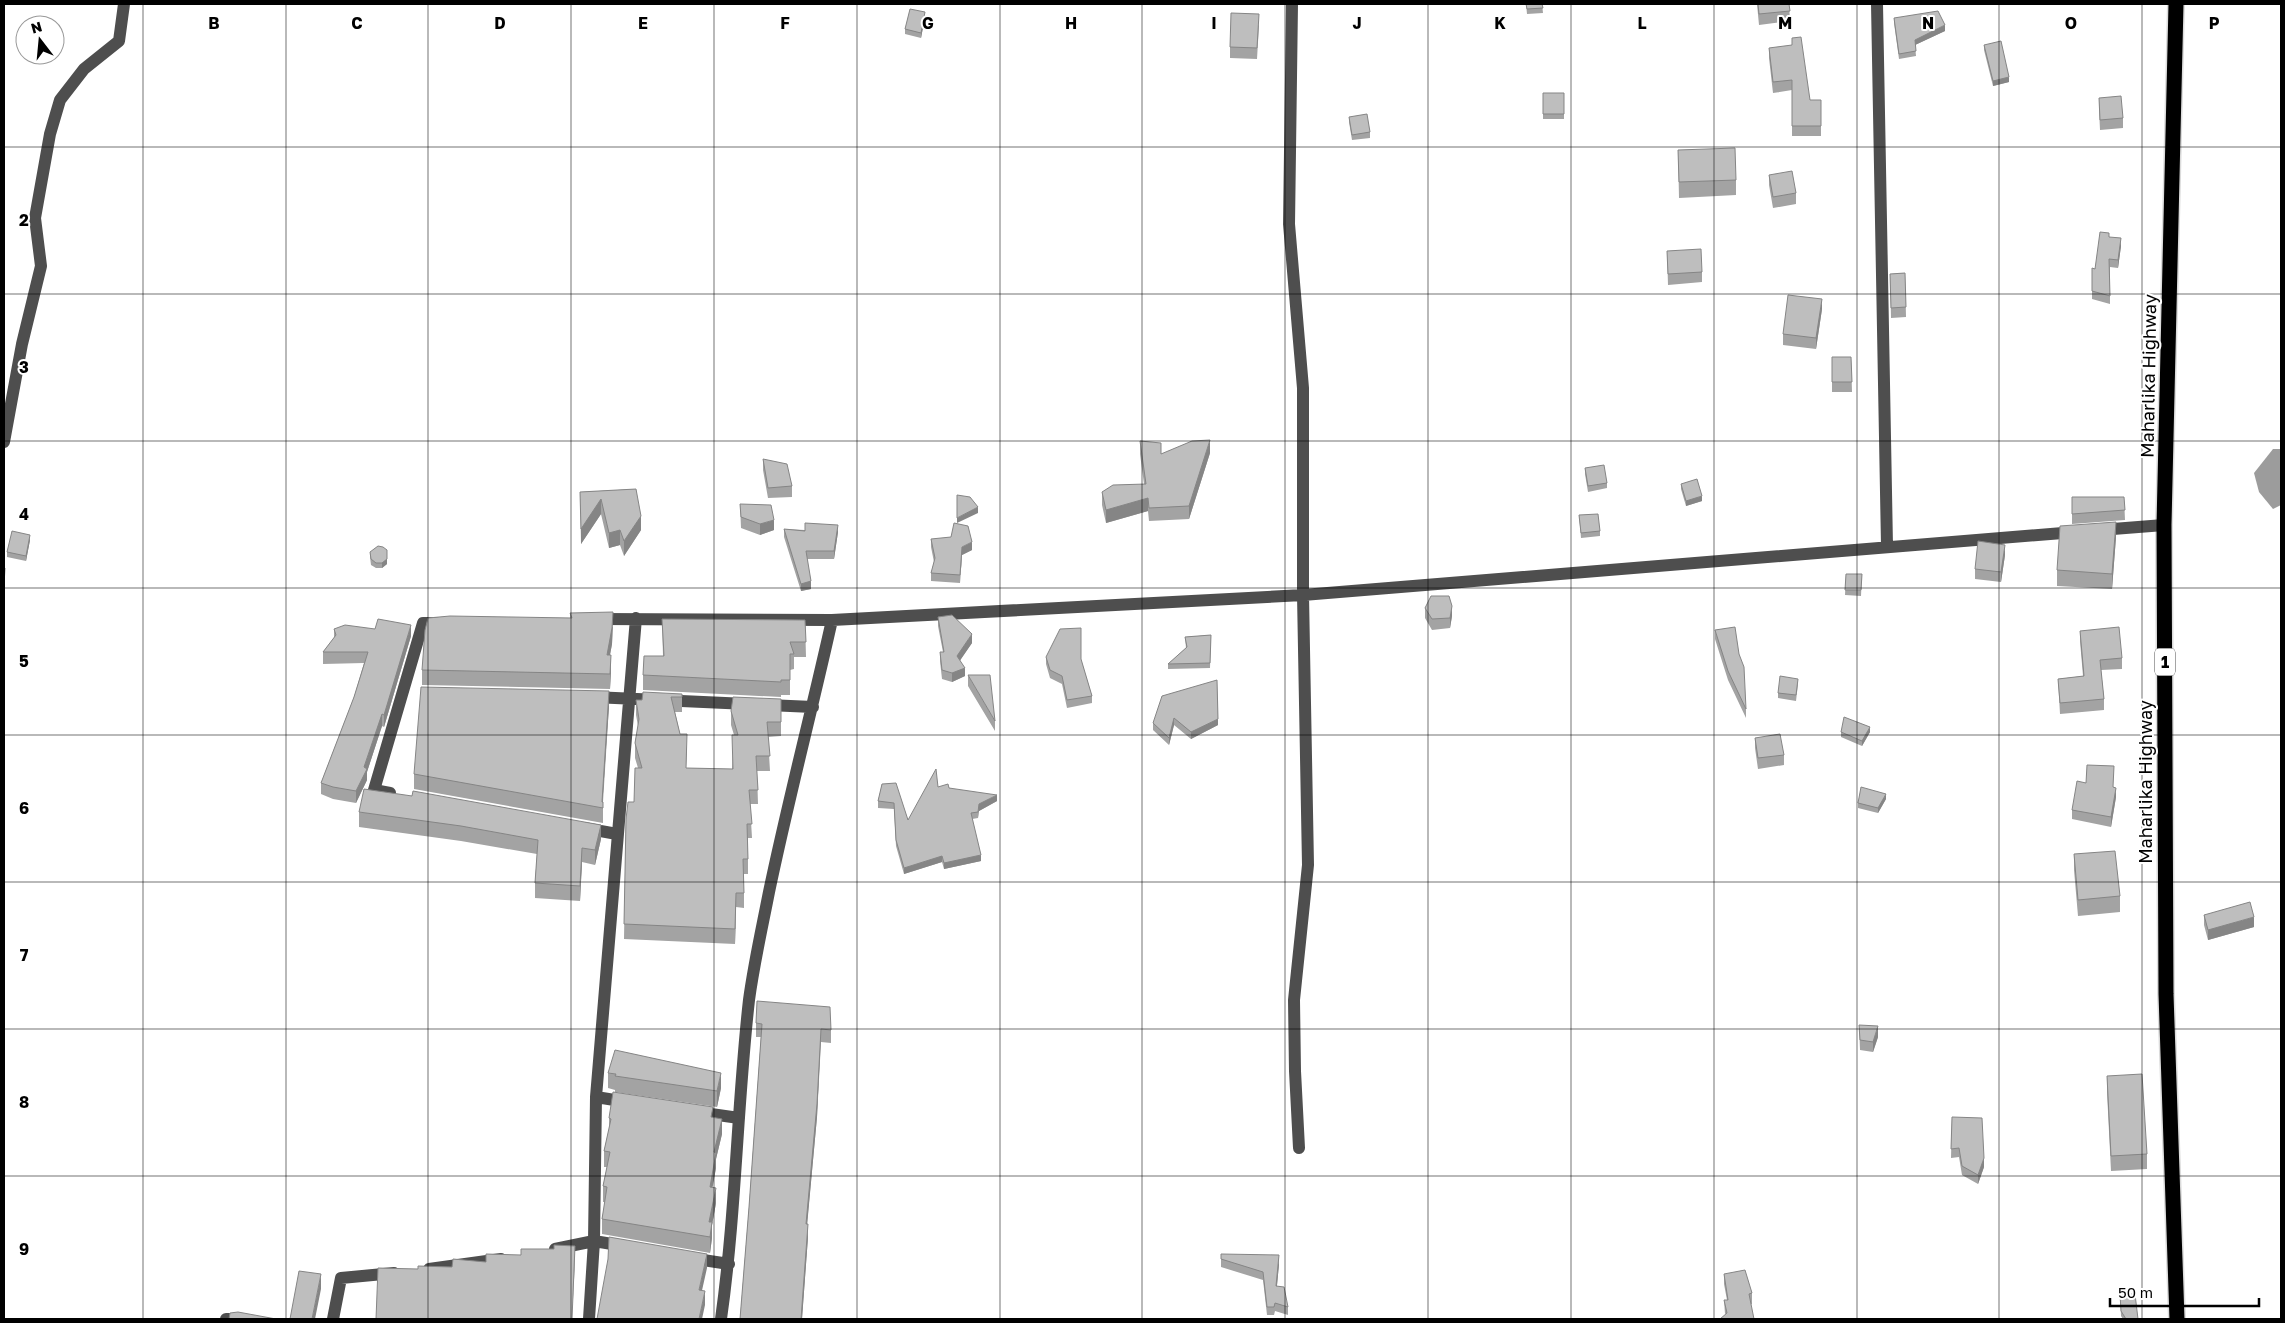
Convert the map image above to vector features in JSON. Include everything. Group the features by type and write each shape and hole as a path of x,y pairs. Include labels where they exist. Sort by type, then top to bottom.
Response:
{"highway":[{"name":"Maharlika Highway","path":"2176,4 2164,526 2166,994 2177,1319"}],"street":[{"path":"4,442 22,344 41,266 35,218 50,134 60,100 84,68 119,41 124,4"},
{"path":"1292,4 1289,224 1303,388 1303,595 1308,865 1294,1000 1299,1148"},
{"path":"1877,4 1887,546"},
{"path":"588,619 832,620 1303,595 1887,546 2164,526"},
{"path":"589,1319 594,1241 596,1097 617,834 631,698 636,618"},
{"path":"721,1319 729,1264 749,999 756,953 781,832 832,620"},
{"path":"403,796 374,790 409,693 423,623 452,623"},
{"path":"582,697 812,707"},
{"path":"569,825 617,834"},
{"path":"596,1097 644,1104"},
{"path":"682,1110 739,1118"},
{"path":"545,1250 594,1241 633,1248"},
{"path":"332,1319 341,1278 413,1271 516,1256"},
{"path":"681,1256 729,1264"},
{"path":"226,1319 236,1319"}],"shaded area":[{"path":"2273,449 2281,449 2281,505 2273,509 2259,492 2254,473"}],"building":[{"path":"1526,4 1542,4 1543,8 1527,9"},
{"path":"1758,4 1789,4 1790,11 1759,14"},
{"path":"910,9 925,12 921,33 905,29"},
{"path":"1938,11 1945,25 1915,40 1916,51 1899,54 1894,18"},
{"path":"1231,13 1259,14 1257,48 1230,47"},
{"path":"1801,37 1810,100 1821,100 1821,126 1792,126 1792,80 1773,82 1769,48 1792,45 1792,38"},
{"path":"2001,41 2009,77 1993,81 1984,45"},
{"path":"1543,93 1564,93 1564,114 1543,114"},
{"path":"2121,96 2123,118 2100,120 2099,98"},
{"path":"1367,114 1370,132 1352,135 1349,117"},
{"path":"1735,148 1736,180 1679,182 1678,150"},
{"path":"1792,171 1796,193 1773,197 1769,175"},
{"path":"2100,232 2109,233 2109,237 2121,238 2118,260 2109,259 2110,296 2092,291 2092,268 2095,269"},
{"path":"1701,249 1702,272 1668,274 1667,251"},
{"path":"1905,273 1906,307 1891,308 1890,274"},
{"path":"1788,295 1822,299 1816,338 1783,334"},
{"path":"1832,357 1851,357 1852,382 1832,382"},
{"path":"1210,440 1189,506 1149,508 1148,498 1106,510 1102,492 1113,485 1146,484 1140,441 1161,443 1161,454 1192,441"},
{"path":"763,459 787,464 792,486 768,488"},
{"path":"1604,465 1607,483 1588,486 1585,468"},
{"path":"1697,479 1702,496 1686,501 1681,484"},
{"path":"636,489 641,516 624,541 620,530 609,533 601,499 581,529 580,492"},
{"path":"957,495 970,497 978,507 957,518"},
{"path":"2072,497 2124,497 2125,510 2072,514"},
{"path":"740,504 771,505 774,520 760,524 741,517"},
{"path":"1598,514 1600,531 1581,533 1579,515"},
{"path":"2116,522 2112,574 2057,570 2060,526"},
{"path":"805,523 838,525 834,551 806,551 811,581 801,584 784,529 805,531"},
{"path":"954,523 968,526 972,542 962,547 960,575 931,573 935,558 931,539 951,537"},
{"path":"12,531 30,535 26,556 7,552"},
{"path":"1978,541 2005,545 2001,572 1975,569"},
{"path":"378,546 387,550 387,559 382,563 376,563 371,559 370,552"},
{"path":"1846,574 1862,574 1861,590 1845,590"},
{"path":"1431,596 1449,596 1452,606 1450,618 1432,619 1425,608"},
{"path":"613,612 607,655 611,655 610,674 422,670 425,630 428,618 450,616 572,618 570,613"},
{"path":"952,615 972,634 957,656 965,668 952,673 942,670 940,652 944,652 938,617"},
{"path":"378,619 411,625 384,715 382,714 364,767 367,769 356,791 333,787 321,783 354,697 368,652 323,652 336,635 334,629 345,625 375,629"},
{"path":"662,619 805,620 806,642 790,642 794,654 790,654 790,680 781,680 781,682 643,675 644,656 664,656"},
{"path":"1735,627 1739,654 1744,667 1746,709 1728,671 1715,630"},
{"path":"2119,627 2122,658 2100,660 2104,699 2060,703 2058,679 2084,676 2080,631"},
{"path":"1081,628 1081,659 1092,696 1067,700 1062,676 1050,670 1046,657 1060,629"},
{"path":"1211,635 1210,663 1168,664 1187,647 1185,637"},
{"path":"968,675 990,675 995,721"},
{"path":"1780,676 1798,679 1796,695 1778,693"},
{"path":"1217,680 1218,719 1191,732 1174,718 1169,738 1153,723 1162,696"},
{"path":"421,687 609,691 603,808 414,774"},
{"path":"643,692 682,694 682,697 671,697 680,734 687,734 686,768 733,769 732,735 738,735 731,711 733,697 781,699 781,722 767,722 770,756 756,756 758,790 749,790 752,824 747,824 748,859 743,859 744,893 736,893 735,929 624,924 626,819 628,802 634,802 635,768 642,768 635,743 639,719 636,700 642,700"},
{"path":"1844,717 1870,727 1862,741 1841,732"},
{"path":"1780,734 1784,755 1758,758 1755,738"},
{"path":"2087,765 2114,766 2113,787 2116,788 2111,817 2072,810 2077,781 2086,783"},
{"path":"936,769 938,787 948,784 949,788 997,795 979,804 978,812 971,813 981,855 944,863 942,856 904,868 896,840 894,803 878,801 882,784 896,783 908,820"},
{"path":"1861,787 1886,794 1878,808 1858,803"},
{"path":"364,789 412,796 413,791 601,825 595,850 582,848 580,886 535,883 538,840 461,826 359,812"},
{"path":"2115,851 2120,896 2078,900 2074,854"},
{"path":"2250,902 2254,917 2208,930 2204,915"},
{"path":"757,1001 830,1007 831,1030 821,1029 817,1104 806,1224 808,1224 801,1319 740,1319 762,1024 756,1023"},
{"path":"1859,1025 1878,1026 1873,1042 1860,1040"},
{"path":"615,1050 721,1073 717,1091 615,1076 616,1074 608,1073"},
{"path":"2142,1074 2147,1154 2111,1156 2107,1076"},
{"path":"613,1092 713,1107 711,1117 722,1119 714,1152 716,1153 710,1187 716,1188 709,1222 712,1222 710,1237 602,1219 607,1187 603,1186 610,1152 604,1151 611,1119 609,1118"},
{"path":"1952,1117 1982,1118 1984,1158 1978,1175 1962,1166 1959,1148 1951,1149"},
{"path":"609,1237 707,1254 699,1290 705,1291 699,1319 597,1319 608,1259"},
{"path":"554,1245 575,1246 572,1319 376,1319 378,1268 418,1269 418,1266 452,1267 453,1259 486,1262 486,1254 521,1255 521,1249 554,1249"},
{"path":"1221,1254 1279,1255 1276,1286 1284,1287 1288,1307 1275,1303 1274,1307 1267,1307 1263,1272 1221,1259"},
{"path":"1745,1270 1752,1293 1749,1294 1754,1319 1720,1319 1727,1313 1724,1300 1728,1300 1724,1274"},
{"path":"299,1271 321,1274 312,1319 290,1319"},
{"path":"2120,1294 2135,1294 2138,1319 2126,1319 2121,1311"},
{"path":"238,1312 276,1319 229,1319 230,1313"}]}
